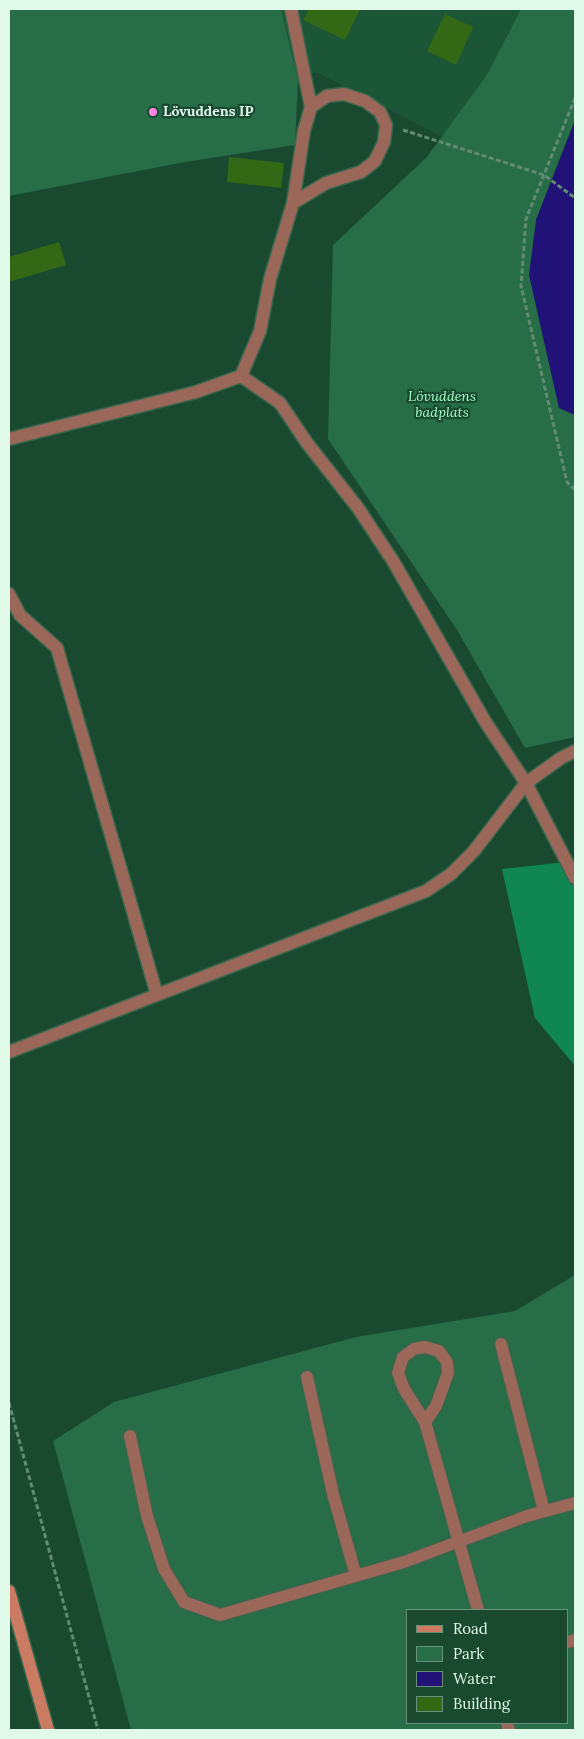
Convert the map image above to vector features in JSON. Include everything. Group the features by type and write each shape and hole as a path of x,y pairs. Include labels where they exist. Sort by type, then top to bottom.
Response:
{"main road":[{"path":"9,1591 48,1730"}],"lane":[{"path":"9,440 196,392 241,376 260,331 270,279 293,203 304,131 311,107 291,9"},
{"path":"293,203 326,182 362,172 375,161 384,142 386,125 380,112 365,101 344,94 326,96 311,107"},
{"path":"241,376 280,403 307,443 358,508 393,561 486,723 526,783 575,878"},
{"path":"9,594 20,616 57,648 157,995"},
{"path":"9,1052 426,891 451,874 474,851 526,783 561,758 575,751"},
{"path":"501,1344 544,1511"},
{"path":"425,1422 436,1406 448,1373 446,1362 439,1351 424,1347 414,1349 402,1357 398,1373 404,1389 425,1422 478,1609"},
{"path":"307,1377 333,1494 356,1576"},
{"path":"130,1436 147,1516 164,1569 184,1602 220,1615 404,1562 544,1511 575,1503"}],"path":[{"path":"575,98 526,219 521,286 567,482 575,490"},
{"path":"386,125 544,175 575,198"},
{"path":"9,1404 98,1730"}],"shaded area":[{"path":"281,9 521,9 488,73 443,137 316,72 298,80"},
{"path":"575,861 575,1066 535,1018 502,869"}],"green space":[{"name":"Lövuddens IP","path":"9,9 281,9 298,80 295,145 185,162 9,196"},
{"name":"Lövuddens badplats","path":"521,9 575,9 575,120 536,220 559,408 575,415 575,737 525,748 457,630 328,439 333,245 427,157 488,73"},
{"path":"575,1275 575,1730 131,1730 53,1441 114,1402 356,1337 515,1311"}],"water":[{"path":"575,120 575,415 559,408 529,275 536,220"}],"building":[{"path":"309,9 360,9 345,40 303,20"},
{"path":"445,14 473,27 456,65 427,51"},
{"path":"229,157 284,163 281,188 227,182"},
{"path":"59,242 66,265 9,282 9,257"}],"place":[{"name":"Lövuddens IP","path":"153,112"}]}
